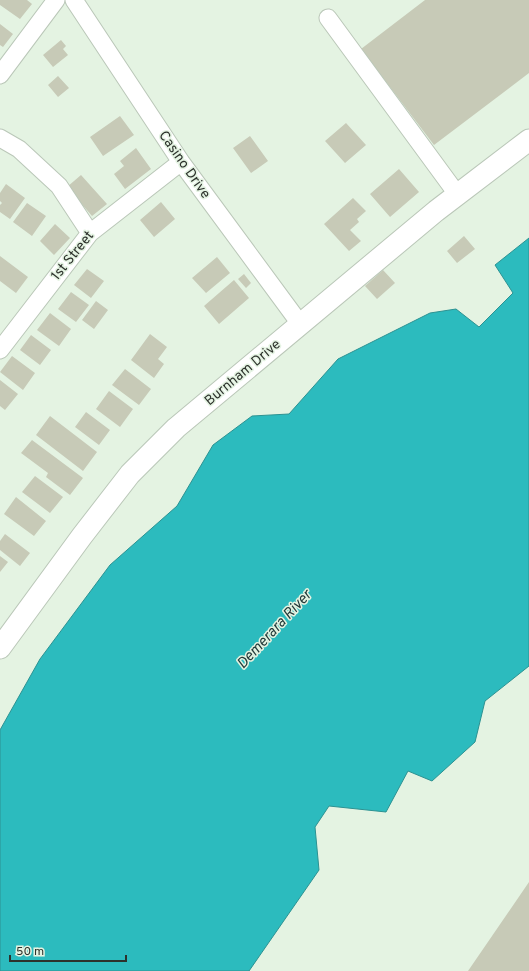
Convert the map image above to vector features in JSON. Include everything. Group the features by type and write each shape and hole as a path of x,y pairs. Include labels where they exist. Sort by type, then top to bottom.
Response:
{"street":[{"path":"0,76 56,0"},
{"name":"Casino Drive","path":"74,0 180,162 301,325"},
{"path":"328,18 457,194"},
{"path":"0,138 19,149 60,186 90,233"},
{"name":"Burnham Drive","path":"2,642 130,474 176,428 457,194 529,140"},
{"name":"1st Street","path":"0,350 90,233 180,162"}],"water":[{"name":"Demerara River","path":"529,238 529,666 485,701 475,742 432,781 408,771 386,812 329,806 315,827 319,870 249,971 0,971 0,730 40,659 110,565 177,506 213,445 252,416 289,414 338,359 430,313 456,309 479,327 513,293 495,265"}],"building":[{"path":"0,0 27,0 32,4 20,19 0,5"},
{"path":"425,0 529,0 529,73 434,145 361,49"},
{"path":"0,24 13,34 3,47 0,45"},
{"path":"61,40 66,46 63,49 68,55 53,67 43,55"},
{"path":"58,76 69,88 58,97 48,85"},
{"path":"120,116 134,135 103,156 90,137"},
{"path":"346,123 366,145 345,163 325,141"},
{"path":"250,136 268,161 251,173 233,148"},
{"path":"136,148 151,169 125,189 114,174 124,166 120,161"},
{"path":"399,169 419,192 390,217 370,194"},
{"path":"81,175 107,204 92,216 67,187"},
{"path":"6,184 25,198 10,219 0,212 0,205 2,203 0,201 0,193"},
{"path":"353,198 366,211 357,219 359,222 350,230 361,241 349,251 324,224"},
{"path":"161,202 175,219 154,237 140,220"},
{"path":"27,203 46,216 32,236 13,222"},
{"path":"55,224 70,238 54,255 40,241"},
{"path":"464,236 475,249 457,263 447,251"},
{"path":"0,256 28,277 16,293 0,281"},
{"path":"217,257 230,273 206,293 192,278"},
{"path":"87,269 104,281 91,298 74,285"},
{"path":"383,270 395,283 377,299 365,286"},
{"path":"244,274 251,283 246,288 238,279"},
{"path":"234,280 249,298 219,324 204,306"},
{"path":"71,292 89,305 76,322 58,309"},
{"path":"96,301 108,310 94,329 82,320"},
{"path":"50,313 71,329 59,346 37,330"},
{"path":"150,334 167,347 158,359 164,364 154,378 131,360"},
{"path":"31,335 51,350 40,365 20,350"},
{"path":"12,356 35,373 23,390 0,372"},
{"path":"125,369 151,389 139,405 112,385"},
{"path":"0,380 18,394 5,410 0,406"},
{"path":"109,391 133,409 120,427 96,409"},
{"path":"86,412 110,430 99,445 75,427"},
{"path":"50,416 97,452 83,471 36,435"},
{"path":"32,440 83,478 70,495 46,477 48,473 21,453"},
{"path":"35,476 63,497 50,513 22,492"},
{"path":"16,497 46,521 34,536 4,514"},
{"path":"5,534 30,553 20,566 0,550 0,541"},
{"path":"0,556 8,562 0,572"},
{"path":"529,882 529,971 468,971"}]}
